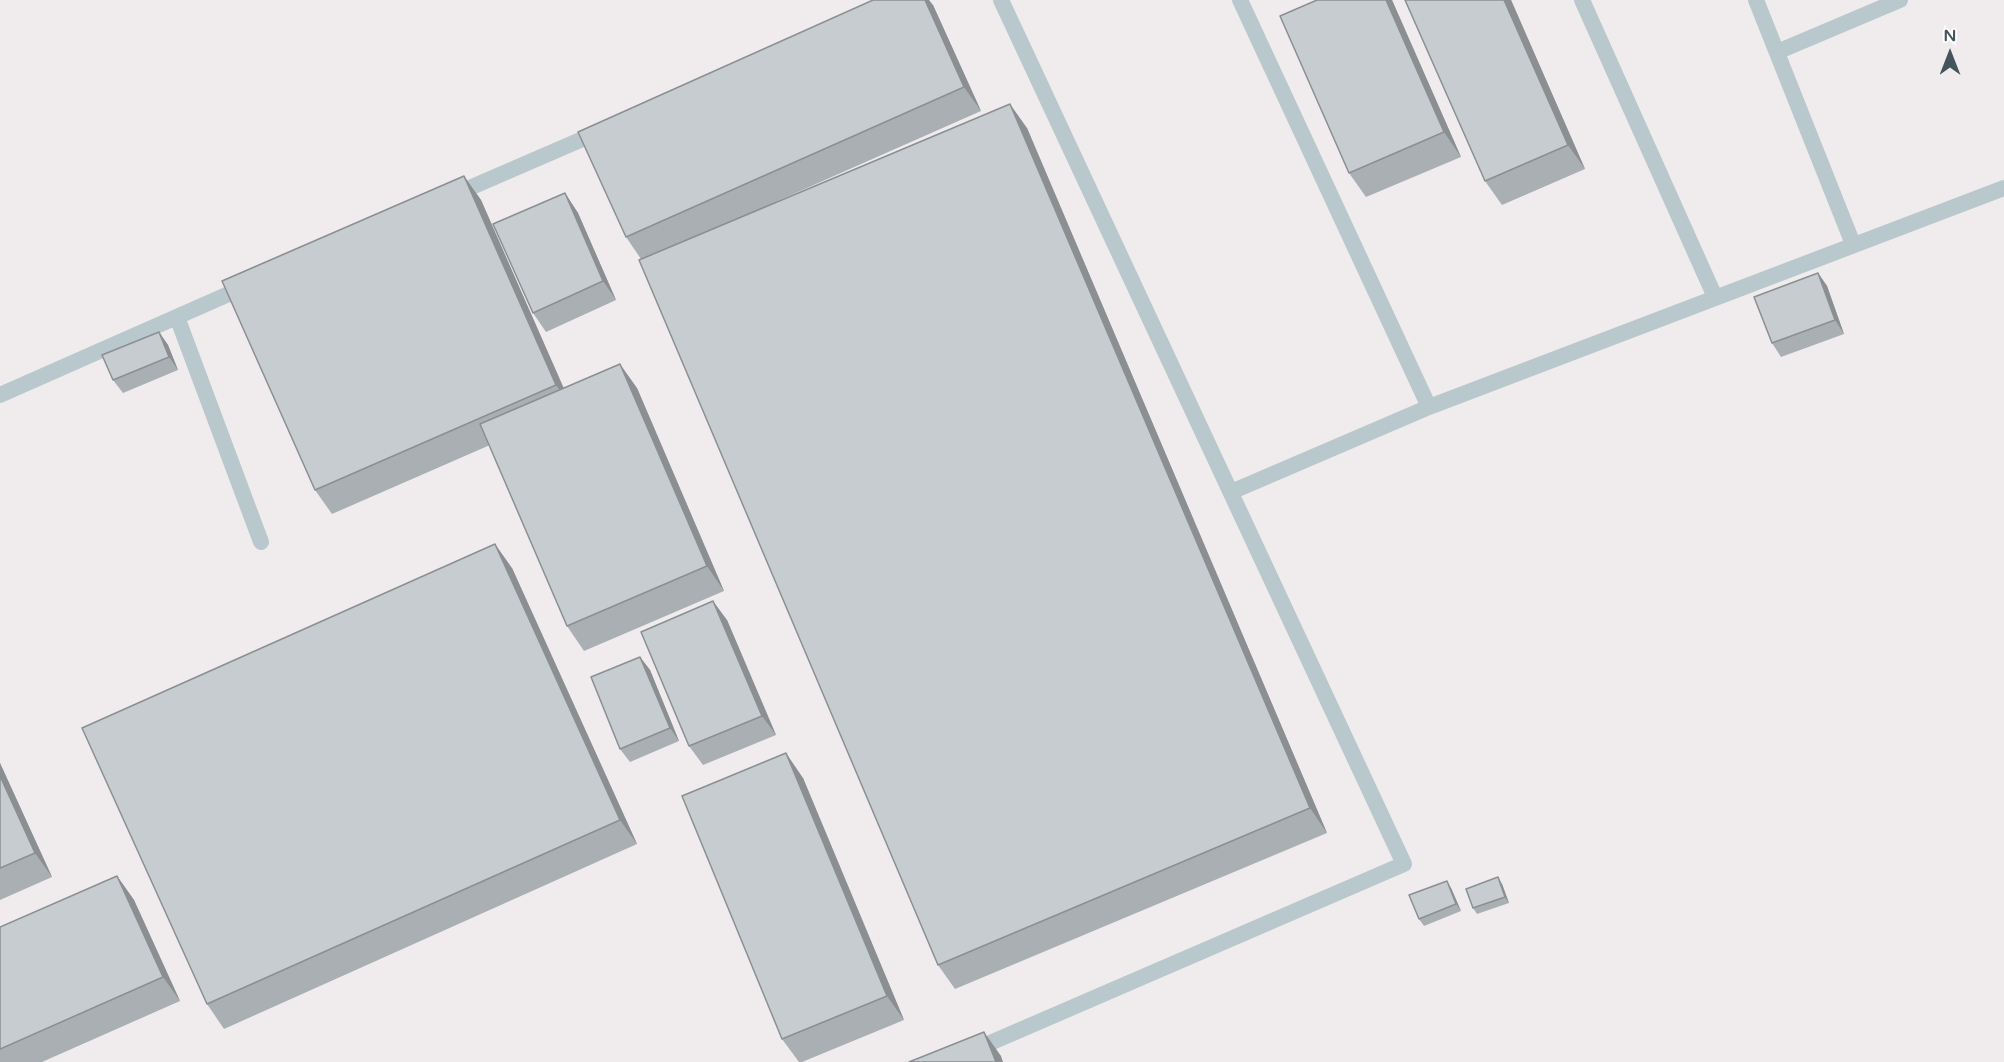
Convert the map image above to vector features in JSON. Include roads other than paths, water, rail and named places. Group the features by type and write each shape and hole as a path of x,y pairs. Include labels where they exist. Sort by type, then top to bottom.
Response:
{"lane":[{"path":"946,1062 1404,864 1001,0"},
{"path":"1240,0 1429,407"},
{"path":"1582,0 1715,297"},
{"path":"1756,0 1852,244"},
{"path":"1777,52 1900,0"},
{"path":"439,202 614,125"},
{"path":"1231,492 1429,407 2004,188"},
{"path":"0,395 264,278"},
{"path":"177,317 261,543"}]}
